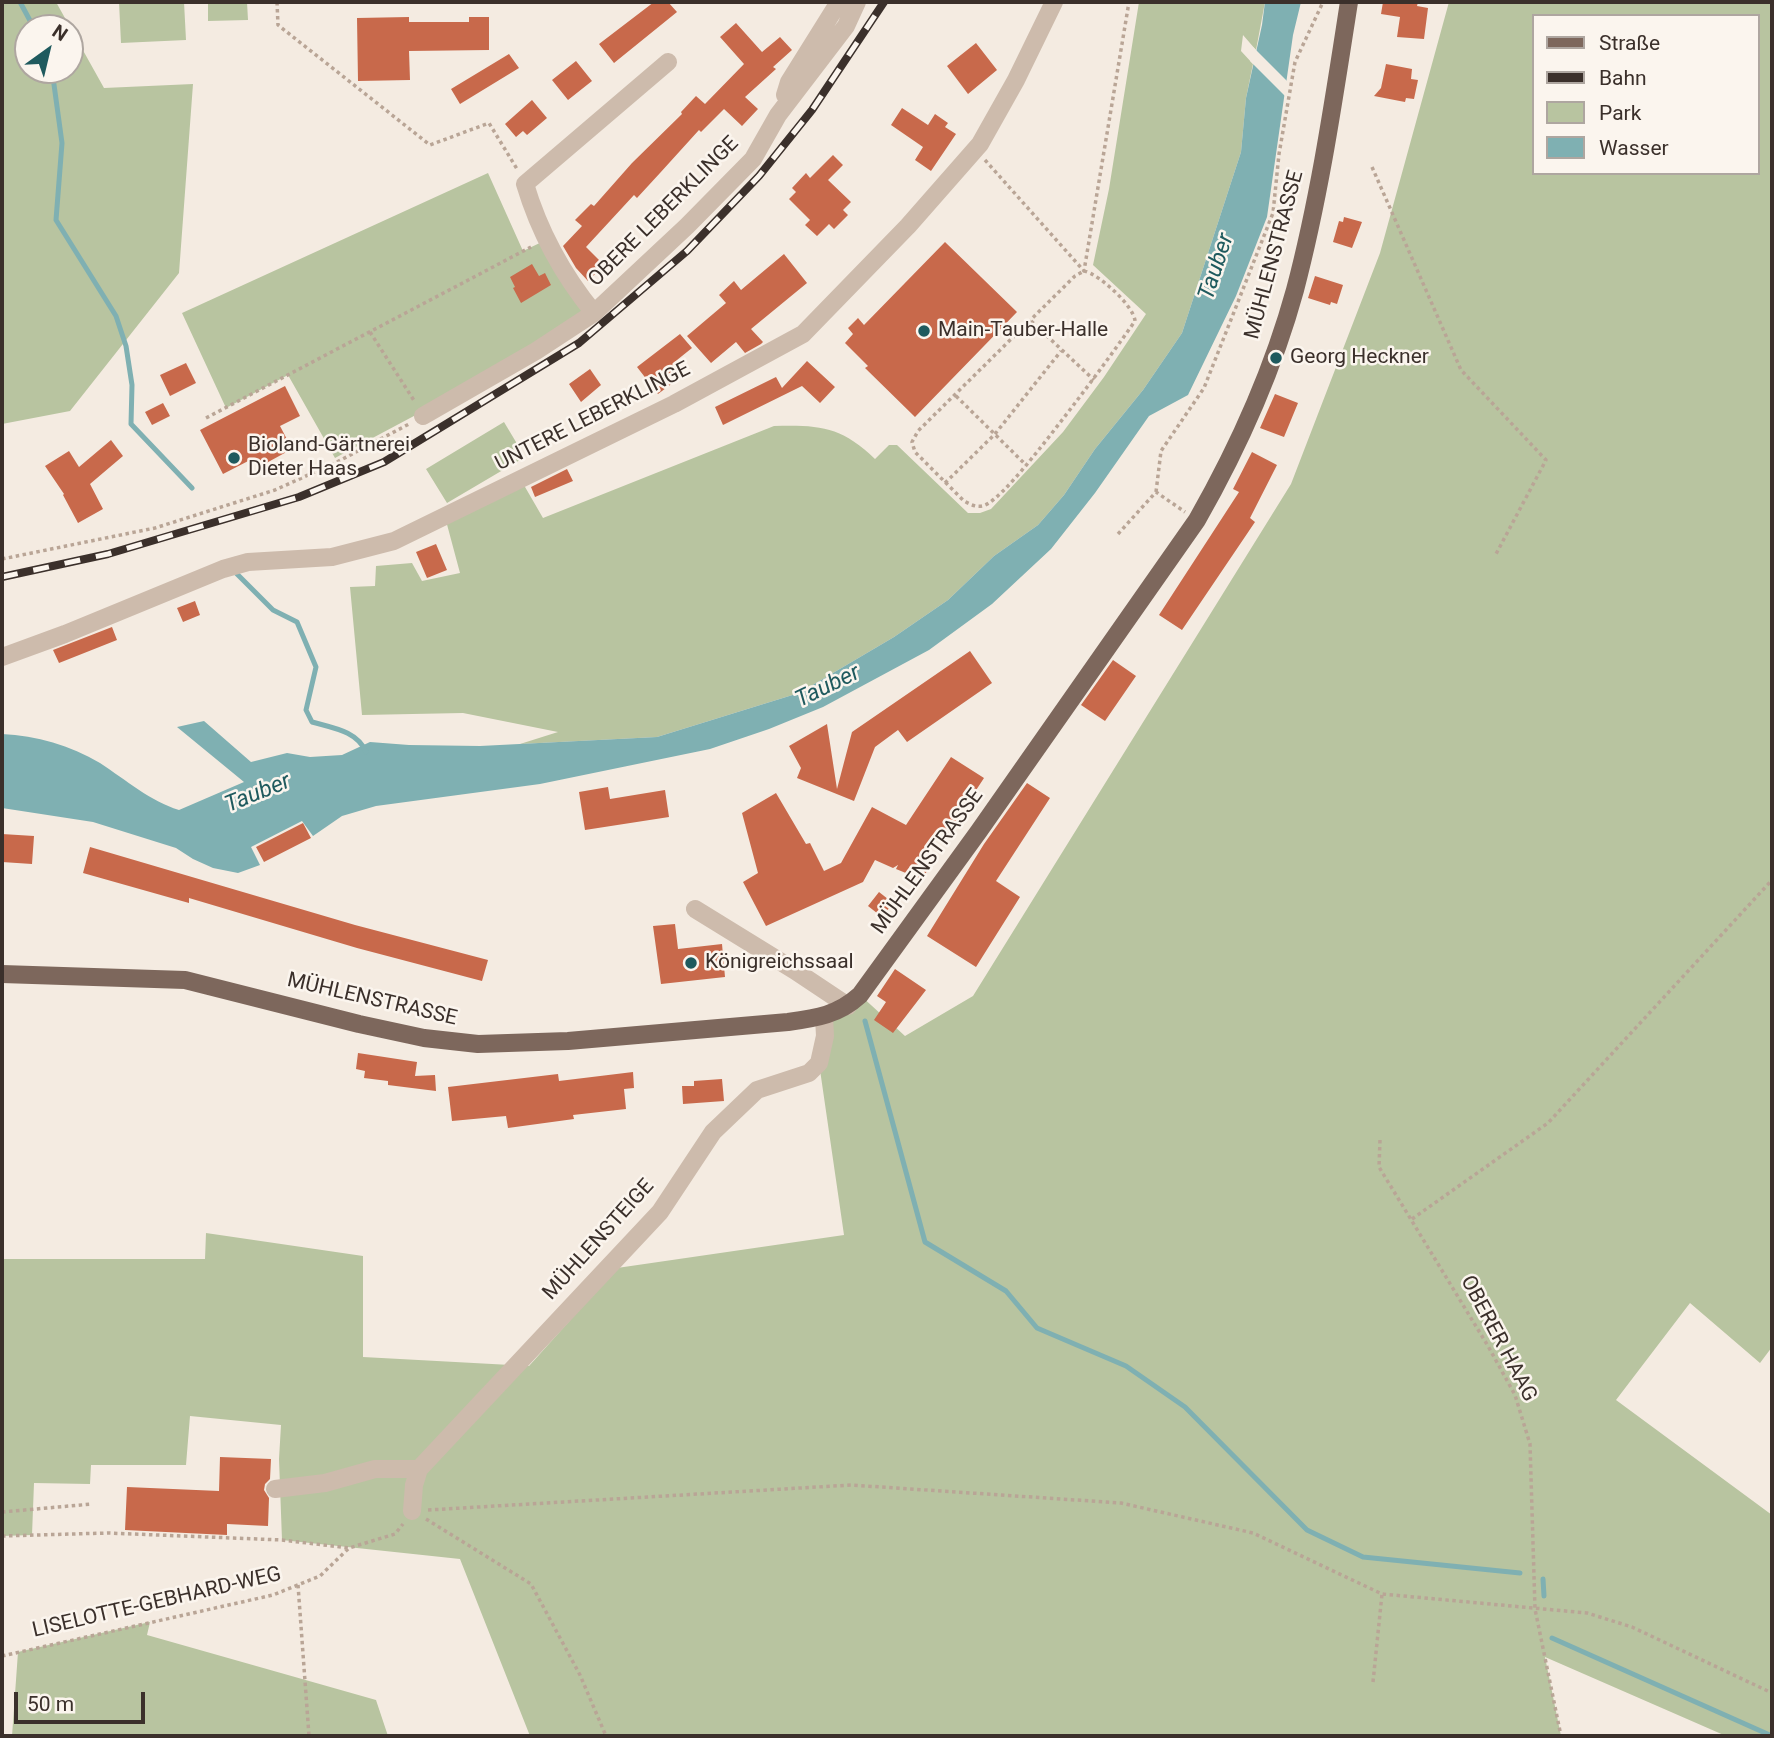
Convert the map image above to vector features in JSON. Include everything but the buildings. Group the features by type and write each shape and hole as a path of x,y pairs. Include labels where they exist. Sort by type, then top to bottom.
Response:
{"main road":[{"name":"MÜHLENSTRASSE","path":"2,974 185,980 398,1032 449,1042 478,1044 568,1041 749,1026 824,1017 848,1006 860,995 979,831 1197,520 1220,479 1263,384 1294,291 1320,177 1349,2"}],"street":[{"path":"778,115 789,82 839,2"},
{"name":"OBERE LEBERKLINGE","path":"423,416 536,351 594,313 687,226 753,159 778,115 846,26 857,2"},
{"name":"UNTERE LEBERKLINGE","path":"2,657 223,569 248,562 332,557 394,541 674,404 803,334 890,246 975,149 1016,80 1054,2"},
{"path":"525,184 668,62"},
{"name":"OBERE LEBERKLINGE","path":"525,184 546,240 578,294 594,313"},
{"path":"695,909 848,1006"},
{"name":"MÜHLENSTEIGE","path":"419,1469 660,1212 713,1132 757,1090 809,1073 819,1063 825,1036 824,1017"},
{"path":"275,1489 325,1483 375,1469 419,1469 414,1485 412,1511"}],"path":[{"path":"277,2 278,25 430,145 489,123 525,184"},
{"path":"1084,271 1129,2"},
{"path":"1118,534 1156,492 1161,451 1204,388 1273,213 1279,154 1295,62 1323,2"},
{"path":"975,149 1084,271 1094,275 1135,313 1135,321 1094,380 1026,465 990,503 981,507 964,501 915,452 912,442 918,431 1075,276 1084,271"},
{"path":"1372,167 1461,370 1546,460 1496,554"},
{"path":"206,418 546,240"},
{"path":"1031,321 1094,380"},
{"path":"2,559 155,528 275,490 337,462 423,416 370,332"},
{"path":"945,483 995,434 1061,351"},
{"path":"956,396 1026,465"},
{"path":"1156,492 1197,520"},
{"path":"1412,1219 1548,1122 1772,880"},
{"name":"OBERER HAAG","path":"1380,1140 1379,1167 1489,1346 1515,1395 1530,1444 1535,1609 1561,1736"},
{"path":"412,1511 851,1485 1121,1503 1253,1533 1382,1594 1587,1613 1632,1627 1772,1693"},
{"path":"2,1512 92,1504"},
{"path":"2,1536 108,1533 282,1540 349,1548 395,1534 412,1511"},
{"path":"412,1511 531,1584 580,1675 606,1736"},
{"name":"LISELOTTE-GEBHARD-WEG","path":"2,1656 273,1595 320,1576 349,1548"},
{"path":"298,1585 309,1736"},
{"path":"1373,1682 1382,1594"}],"green space":[{"path":"2,2 56,2 63,14 14,14 14,84 84,84 84,52 104,88 193,84 179,273 70,411 2,424"},
{"path":"119,2 184,2 186,40 121,43"},
{"path":"208,2 247,2 248,20 208,21"},
{"path":"1139,2 1265,2 1256,50 1243,35 1241,51 1253,64 1246,98 1241,152 1182,333 1143,390 1095,449 1064,495 1038,525 994,556 948,600 894,637 799,693 657,737 520,744 558,732 463,713 362,715 350,587 375,586 376,566 412,563 422,581 460,573 445,517 521,480 543,518 774,426 804,426 840,434 875,459 889,445 897,445 968,513 991,509 1063,432 1146,314 1093,265 1109,189"},
{"path":"1449,2 1772,2 1772,1347 1760,1363 1690,1303 1616,1400 1772,1515 1772,1736 1726,1736 1545,1657 1561,1736 530,1736 460,1559 282,1540 279,1459 281,1425 190,1416 186,1465 91,1465 90,1484 34,1483 32,1535 2,1536 2,1259 205,1259 206,1233 363,1256 363,1357 529,1366 617,1268 844,1235 819,1063 824,1017 860,995 905,1036 973,996 1291,484 1380,253"},
{"path":"488,173 523,251 546,240 594,313 536,351 335,458 288,375 226,408 182,313"},
{"path":"504,422 525,457 447,503 426,469"},
{"path":"150,1622 147,1635 376,1700 388,1736 12,1736 18,1652"}],"water":[{"name":"Tauber","path":"1265,2 1301,2 1293,35 1267,217 1236,296 1188,395 1149,416 1095,493 1051,549 992,604 929,650 823,707 710,749 540,784 376,806 342,816 313,836 302,821 251,847 260,865 238,873 213,868 176,848 93,822 2,808 2,734 40,739 77,751 100,763 148,796 179,810 244,782 177,727 204,721 251,762 287,753 310,757 342,755 370,742 480,746 657,737 799,693 894,637 948,600 994,556 1038,525 1064,495 1095,449 1143,390 1182,333 1241,152 1246,98"}],"pier":[{"path":"1253,47 1289,83 1287,98 1250,61"}],"waterway":[{"path":"20,2 26,14"},
{"path":"54,84 62,143 56,220 116,316 126,346 132,385 131,424 192,488"},
{"path":"237,574 273,610 297,622 316,667 306,710 312,722 350,735 357,739 366,752"},
{"path":"865,1021 925,1242 1006,1291 1037,1328 1126,1366 1185,1407 1307,1530 1363,1557 1520,1573"},
{"path":"1543,1579 1544,1596"},
{"path":"1552,1638 1772,1736"}],"railway":[{"path":"2,577 108,554 299,497 384,462 579,343 687,251 759,176 812,110 884,2"}],"place":[{"name":"Main-Tauber-Halle","path":"924,331"},
{"name":"Georg Heckner","path":"1276,358"},
{"name":"Bioland-Gärtnerei Dieter Haas","path":"234,458"},
{"name":"Königreichssaal","path":"691,963"}]}
